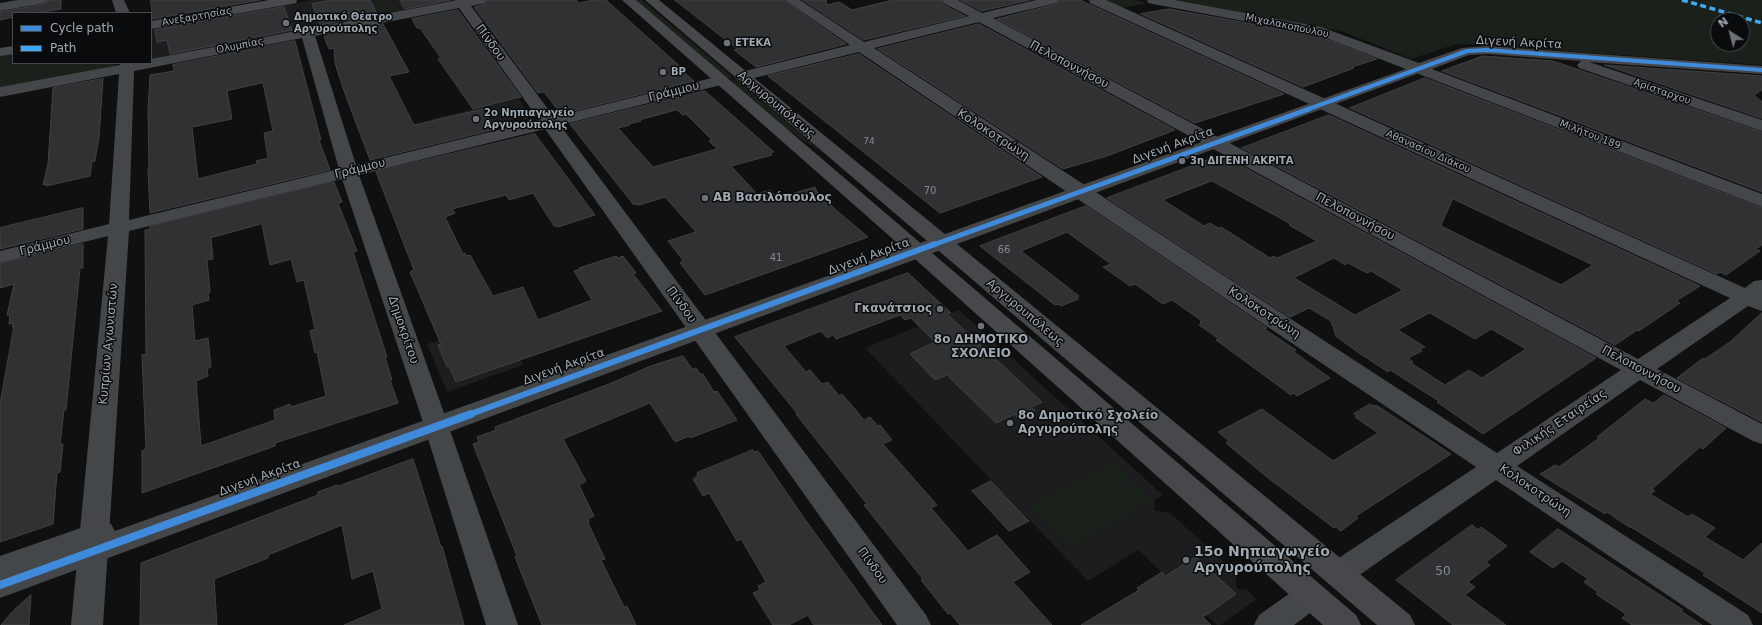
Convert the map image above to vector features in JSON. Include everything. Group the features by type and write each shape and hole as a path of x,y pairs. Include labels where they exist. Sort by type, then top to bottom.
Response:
{"main road":[{"name":"Ανεξαρτησίας","path":"152,21 267,0"},
{"name":"Ανεξαρτησίας","path":"152,25 291,0"},
{"name":"Αργυρουπόλεως","path":"628,0 720,81 1338,574 1399,625"},
{"name":"Αργυρουπόλεως","path":"651,0 742,76 1345,625"},
{"path":"0,47 12,45"},
{"path":"0,52 12,50"}],"street":[{"path":"0,7 41,0"},
{"path":"118,0 123,12"},
{"name":"Κολοκοτρώνη","path":"791,0 1737,625"},
{"name":"Πελοποννήσου","path":"948,0 1762,435"},
{"path":"742,76 1052,0"},
{"name":"Αθανασίου Διάκου","path":"1094,0 1124,12 1317,101 1757,296"},
{"name":"Ολυμπίας","path":"152,61 471,2"},
{"name":"Πίνδου","path":"471,2 549,123 915,625"},
{"path":"1124,12 1158,2"},
{"name":"Μιχαλακοπούλου","path":"1158,2 1321,31 1412,66"},
{"name":"Δημοκρίτου","path":"307,33 349,172 434,419 502,625"},
{"name":"Διγενή Ακρίτα","path":"0,585 93,543 1412,66 1471,51 1762,70"},
{"name":"Αρίσταρχου","path":"1563,56 1568,60 1762,126"},
{"name":"Ολυμπίας","path":"0,92 127,65"},
{"name":"Κυπρίων Αγωνιστών","path":"87,625 119,228 127,65"},
{"name":"Μιλήτου 189","path":"1412,66 1762,201"},
{"name":"Γράμμου","path":"0,257 720,81"},
{"name":"Φιλικής Εταιρείας","path":"1338,574 1640,370 1757,296"},
{"name":"Διγενή Ακρίτα","path":"0,568 93,543"},
{"path":"1270,625 1311,595"}],"shaded area":[{"path":"312,0 463,0 152,59 152,29"},
{"path":"386,0 393,10 328,22 322,11"},
{"path":"635,0 642,0 734,78 728,79"},
{"path":"1105,0 1135,0 1146,3 1123,8"},
{"path":"1166,0 1762,0 1762,65 1464,44 1456,44 1411,59 1341,31"},
{"path":"12,53 12,64 115,64 115,66 0,88 0,56"},
{"path":"736,79 824,154 787,129 730,81"},
{"name":"2ο Νηπιαγωγείο Αργυρούπολης","path":"519,99 532,118 524,120 523,118 510,121 506,124 474,132 442,136 432,119"},
{"name":"8ο Δημοτικό Σχολείο Αργυρούπολης","path":"959,310 1163,495 1155,499 1154,510 1170,513 1239,575 1236,578 1237,589 1247,590 1257,599 1220,625 1217,625 1138,550 1088,581 865,348"},
{"path":"501,320 523,365 447,392 427,344"},
{"path":"1113,463 1154,501 1069,548 1029,507"}],"building":[{"path":"48,0 61,0 61,9 44,12 12,12 12,17 0,20 0,12 46,4"},
{"path":"151,0 260,0 153,19"},
{"path":"332,0 370,0 377,14 320,25 312,4"},
{"path":"400,0 450,0 405,9"},
{"path":"487,0 576,0 579,3 594,0 606,0 684,70 681,70 694,81 561,114 544,92 538,93 474,7 485,4"},
{"path":"675,0 784,0 846,44 756,67 734,50 737,49"},
{"path":"803,0 826,0 827,5 839,2 852,10 893,0 941,0 942,4 965,16 864,40"},
{"path":"961,0 1030,0 982,11"},
{"path":"1059,0 1080,0 1284,94 1195,123 997,19 1057,4"},
{"path":"284,7 292,30 170,54 167,40 157,42 155,30"},
{"path":"1169,9 1318,36 1377,59 1352,67 1354,68 1303,87 1141,14"},
{"path":"458,10 521,97 473,109 438,59 441,58 420,28 417,28 412,19"},
{"path":"383,24 409,72 389,76 414,125 483,109 496,129 370,160 343,88 335,63 334,48 329,49 324,36"},
{"path":"979,24 1175,130 1107,156 1063,169 878,49"},
{"path":"295,41 321,140 319,140 330,170 150,213 148,111 150,75 174,71 173,65","holes":["263,83 273,131 264,133 268,158 256,161 257,164 198,179 192,127 232,119 227,91"]},
{"path":"859,54 1042,177 940,213 768,76"},
{"path":"1483,56 1553,61 1762,132 1762,192 1442,71"},
{"path":"1605,65 1762,76 1762,90 1754,95 1762,102 1762,118"},
{"path":"1425,78 1762,208 1762,245 1755,249 1760,251 1726,275 1720,272 1717,274 1350,108"},
{"path":"103,79 99,137 95,161 92,162 90,176 46,186 47,184 43,185 48,164 53,88"},
{"path":"705,91 774,152 770,153 772,155 731,166 757,194 770,190 778,198 815,187 817,192 836,210 868,237 705,295 680,263 683,260 668,241 696,232 665,197 639,205 633,204 570,124","holes":["677,110 683,115 686,114 712,140 709,141 717,149 653,167 618,128 641,121 640,120"]},
{"path":"1329,115 1700,286 1676,301 1680,303 1639,331 1637,330 1615,345 1242,148","holes":["1453,199 1593,265 1561,285 1441,226"]},
{"path":"535,134 595,215 558,227 554,226 533,193 509,200 506,195 452,209 455,213 445,217 463,254 465,253 466,256 470,255 493,296 523,287 538,320 592,300 574,271 616,256 618,258 623,256 636,273 633,274 662,311 456,382 449,366 447,367 438,345 441,344 410,272 414,270 376,172"},
{"path":"1221,155 1596,358 1483,434 1437,402 1439,401 1390,370 1388,372 1336,336 1331,321 1309,308 1290,317 1107,198","holes":["1212,181 1291,224 1289,225 1317,241 1277,258 1274,256 1270,258 1221,227 1218,228 1210,223 1204,226 1163,200","1334,258 1345,265 1348,263 1367,273 1371,271 1403,290 1355,315 1294,278","1430,313 1475,339 1491,329 1526,349 1482,378 1469,370 1445,385 1411,363 1413,362 1408,358 1422,351 1420,349 1425,347 1398,330"]},
{"path":"334,182 342,202 338,203 357,251 353,252 387,357 385,357 392,380 390,380 398,403 275,443 275,446 142,493 142,451 146,449 142,355 146,354 145,230 150,229 150,227","holes":["262,224 270,265 291,259 297,282 304,280 315,329 310,331 315,353 317,352 326,396 291,407 290,404 274,410 275,420 201,446 196,381 208,376 207,369 211,367 208,338 195,341 192,305 209,300 208,293 210,292 207,260 213,259 211,238"]},
{"path":"1086,206 1267,328 1264,329 1296,350 1294,352 1330,378 1297,396 1294,393 1291,395 1216,340 1219,339 1199,325 1202,321 1172,300 1163,304 1135,284 1130,286 1103,267 1111,264 1067,232 1021,251 1079,296 1077,297 1078,299 1061,306 1058,304 1055,305 980,246"},
{"path":"83,208 83,229 0,249 0,228"},
{"path":"83,244 83,268 80,268 66,410 64,410 60,445 63,444 60,472 57,473 53,524 0,542 0,404 14,326 12,327 13,323 9,324 10,314 7,315 14,284 0,288 0,264"},
{"path":"908,273 951,313 947,314 1042,402 1031,407 1035,411 1019,419 1015,414 996,423 947,375 935,380 910,354 935,342 911,318 905,320 900,315 836,339 833,335 827,338 821,331 784,346 806,372 810,370 822,384 828,382 839,396 842,394 864,420 870,417 878,426 880,425 892,440 883,444 937,505 931,508 968,551 997,535 1030,572 1013,582 1052,625 960,625 950,613 948,614 921,580 923,579 864,505 867,504 796,414 797,413 735,337"},
{"path":"1762,313 1762,422 1677,378 1703,358 1705,359 1730,342"},
{"path":"683,356 692,369 696,368 700,374 703,374 714,392 717,391 737,420 690,438 689,436 675,442 650,403 563,439 586,481 579,485 594,516 588,519 588,523 605,559 601,560 624,607 627,606 636,625 542,625 515,557 517,556 473,444 479,442 477,437 496,430 495,427 609,384 651,366"},
{"path":"1664,395 1726,428 1703,449 1700,447 1652,489 1655,491 1650,494 1688,517 1692,514 1715,528 1705,537 1743,560 1762,543 1762,613 1703,575 1705,573 1607,512 1605,514 1540,474 1555,465 1559,467 1599,438 1597,437 1645,399 1653,403"},
{"path":"1370,404 1373,406 1376,405 1451,454 1356,516 1358,518 1341,531 1336,527 1334,528 1267,477 1226,443 1229,441 1218,432 1262,409 1333,461 1378,433 1355,417 1358,416 1354,414"},
{"path":"753,450 754,452 758,451 804,518 882,625 814,625 808,615 789,625 773,625 753,593 760,590 758,586 766,582 741,539 737,541 709,493 703,496 693,479 698,476 697,473"},
{"path":"413,459 441,547 442,546 464,625 344,625 382,609 373,571 352,579 342,525 268,555 268,558 214,579 217,625 140,625 141,563 318,495 318,492"},
{"path":"991,481 1029,521 1009,531 972,491"},
{"path":"1472,525 1478,530 1481,527 1507,546 1486,562 1490,565 1468,582 1475,587 1465,595 1506,625 1453,625 1396,580"},
{"path":"1558,529 1683,610 1681,611 1702,625 1632,625 1622,618 1626,614 1596,594 1598,592 1584,582 1588,579 1562,561 1553,568 1530,552"},
{"path":"1196,557 1236,594 1203,617 1211,625 1081,625 1139,590 1137,588 1162,572 1165,576"},
{"path":"31,595 29,625 1,625 13,611"}],"marked path":[{"path":"1682,0 1762,23"}],"cycle path":[{"path":"0,585 1467,51 1487,50 1762,70"}],"place":[{"name":"Δημοτικό Θέατρο Αργυρούπολης","path":"286,23"},
{"name":"ΕΤΕΚΑ","path":"727,43"},
{"name":"BP","path":"663,72"},
{"name":"2ο Νηπιαγωγείο Αργυρούπολης","path":"476,119"},
{"name":"3η ΔΙΓΕΝΗ ΑΚΡΙΤΑ","path":"1182,161"},
{"name":"ΑΒ Βασιλόπουλος","path":"705,198"},
{"name":"Γκανάτσιος","path":"940,309"},
{"name":"8ο ΔΗΜΟΤΙΚΟ ΣΧΟΛΕΙΟ","path":"981,326"},
{"name":"8ο Δημοτικό Σχολείο Αργυρούπολης","path":"1010,423"},
{"name":"15ο Νηπιαγωγείο Αργυρούπολης","path":"1186,560"}]}
